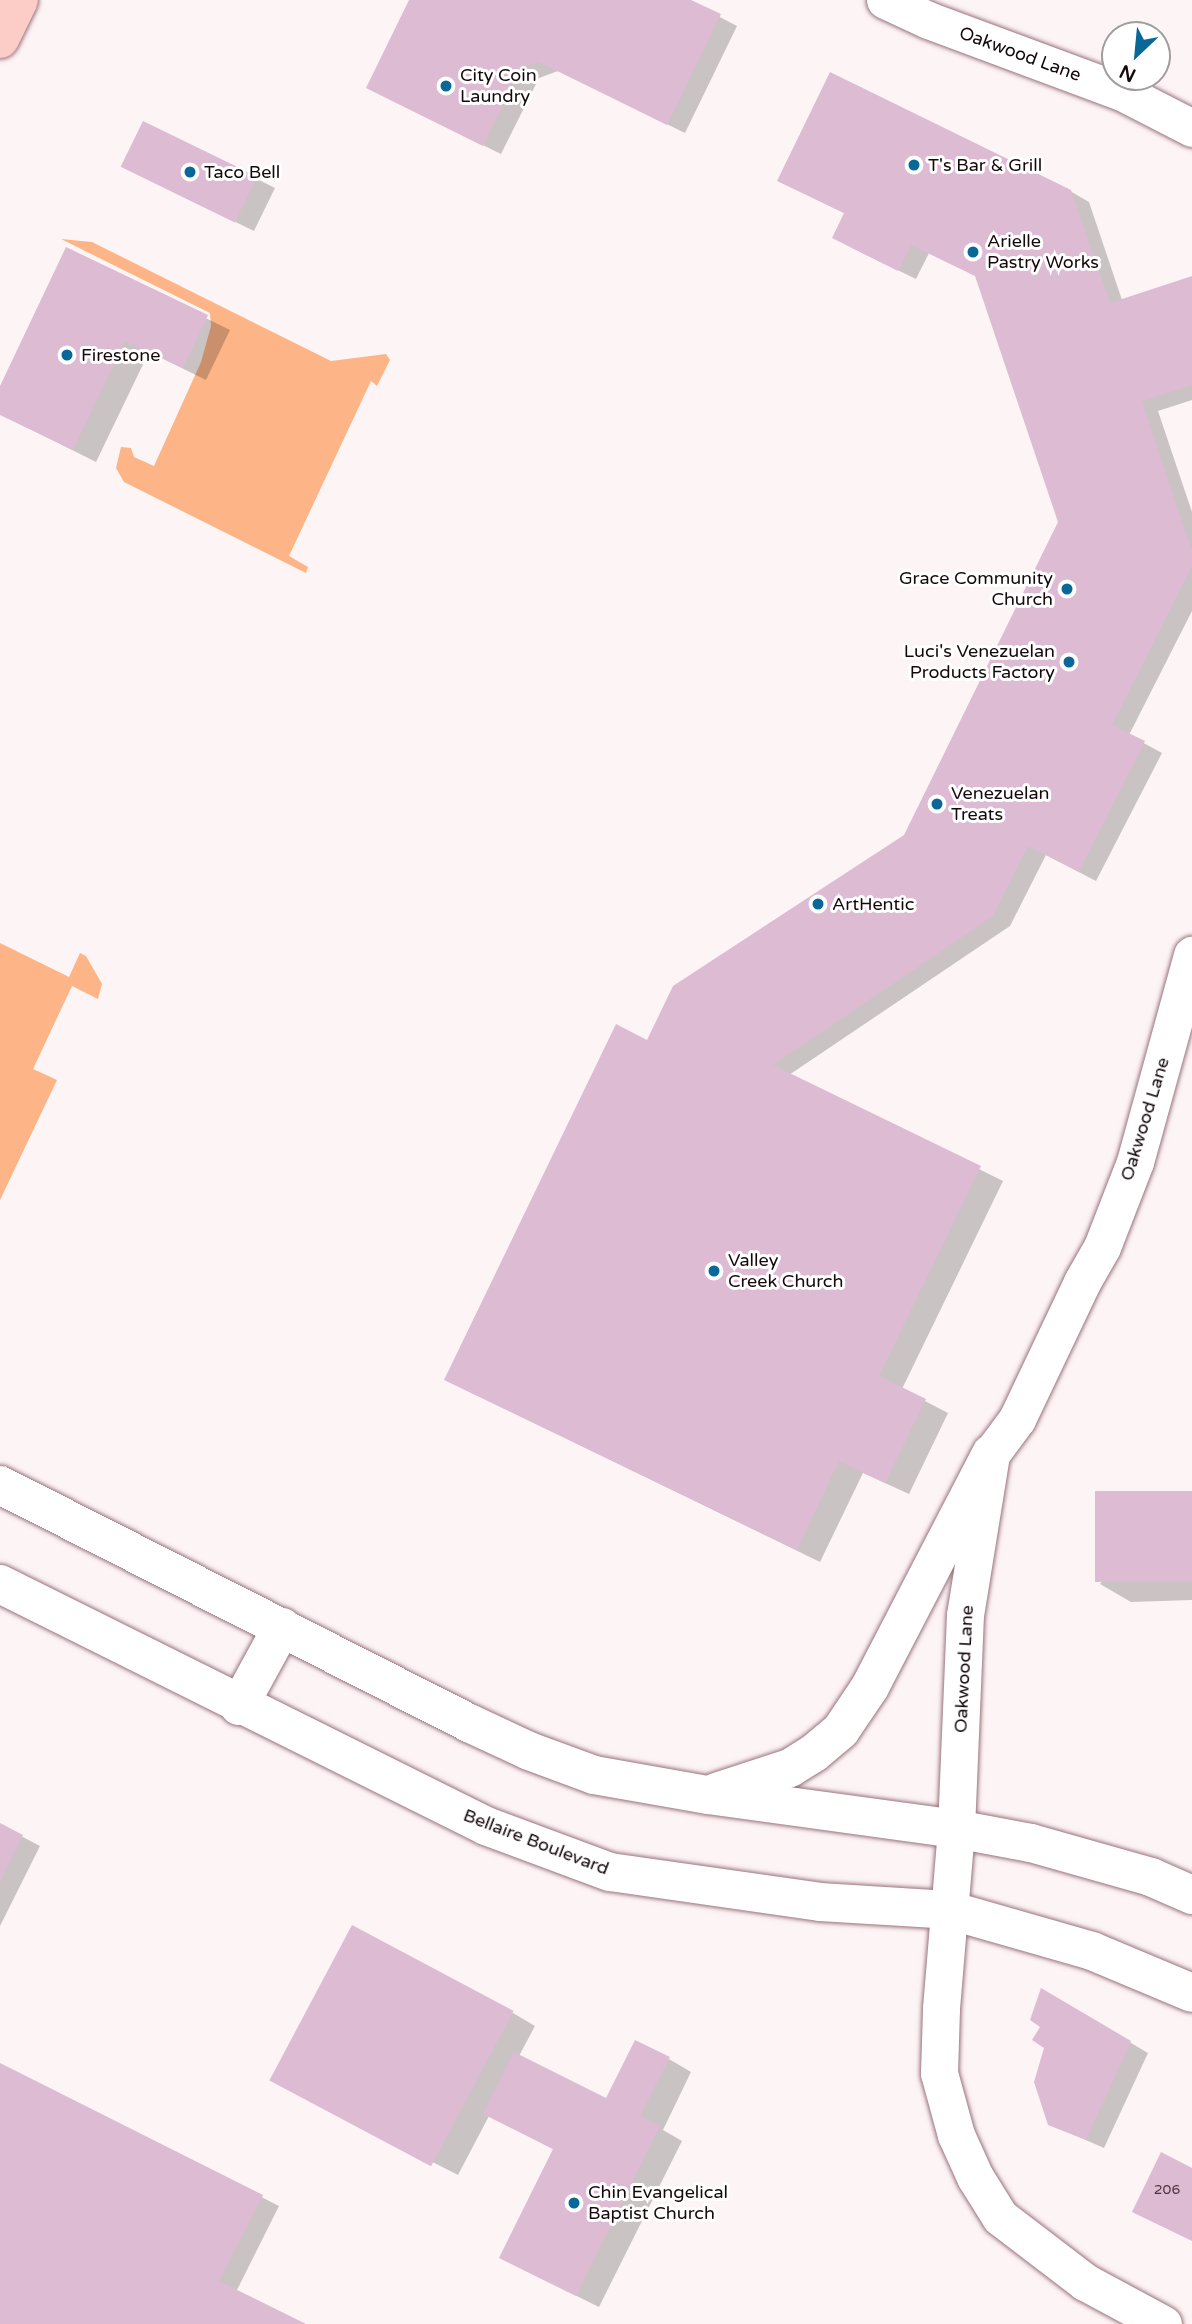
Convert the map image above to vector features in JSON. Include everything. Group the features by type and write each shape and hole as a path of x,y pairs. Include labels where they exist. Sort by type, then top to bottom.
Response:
{"main road":[{"path":"0,39 19,0"},
{"path":"708,1795 790,1768 814,1753 841,1730 870,1687 991,1454"},
{"path":"0,1485 529,1751 594,1775 708,1795 956,1829 1094,1859 1151,1877 1192,1895"},
{"name":"Bellaire Boulevard","path":"0,1584 239,1706 486,1826 610,1872 820,1902 949,1910 1092,1951 1192,1993"},
{"path":"239,1706 282,1627"}],"street":[{"name":"Oakwood Lane","path":"885,0 928,20 1122,92 1192,128"},
{"name":"Oakwood Lane","path":"1163,2324 1085,2282 1046,2255 1000,2217 975,2176 956,2135 939,2073 956,1829 965,1615 991,1454 1017,1419 1082,1282 1102,1247 1135,1161 1192,955"}],"shaded area":[{"path":"61,239 92,242 331,361 386,354 390,360 377,386 371,381 289,556 308,567 306,573 124,482 116,468 121,447 131,448 134,457 154,466 201,362 211,326 210,313"},
{"path":"0,943 69,977 80,953 86,956 102,984 98,999 72,986 33,1069 57,1080 0,1200"}],"building":[{"path":"409,0 691,0 721,14 667,125 539,62 521,68 483,146 366,88"},
{"path":"830,72 1071,190 1110,303 1192,276 1192,385 1142,401 1192,551 1192,566 1112,725 1145,741 1079,872 1028,846 993,916 773,1065 981,1166 879,1376 926,1399 885,1483 839,1461 797,1550 444,1380 616,1024 647,1040 673,986 904,835 1058,522 975,276 911,245 898,271 832,238 844,213 777,181"},
{"name":"Taco Bell","path":"143,121 257,177 235,223 121,167"},
{"name":"Firestone","path":"66,247 208,315 183,368 125,341 73,450 0,415 0,386"},
{"path":"1095,1491 1192,1491 1192,1582 1095,1582"},
{"path":"0,1823 23,1835 0,1882"},
{"path":"352,1925 514,2011 431,2166 269,2080"},
{"path":"1041,1988 1131,2041 1086,2140 1048,2125 1034,2082 1044,2048 1032,2040 1040,2027 1030,2020"},
{"name":"Chin Evangelical Baptist Church","path":"635,2040 670,2057 640,2116 660,2126 576,2296 499,2258 553,2149 483,2114 514,2052 606,2098"},
{"path":"0,2063 263,2195 219,2281 306,2324 0,2324"},
{"path":"1161,2152 1192,2168 1192,2241 1132,2212"}],"place":[{"name":"City Coin Laundry","path":"446,86"},
{"name":"T's Bar & Grill","path":"914,165"},
{"name":"Taco Bell","path":"190,172"},
{"name":"Arielle Pastry Works","path":"973,252"},
{"name":"Firestone","path":"67,355"},
{"name":"Grace Community Church","path":"1067,589"},
{"name":"Luci's Venezuelan Products Factory","path":"1069,662"},
{"name":"Venezuelan Treats","path":"937,804"},
{"name":"ArtHentic","path":"818,904"},
{"name":"Valley Creek Church","path":"714,1271"},
{"name":"Chin Evangelical Baptist Church","path":"574,2203"}]}
